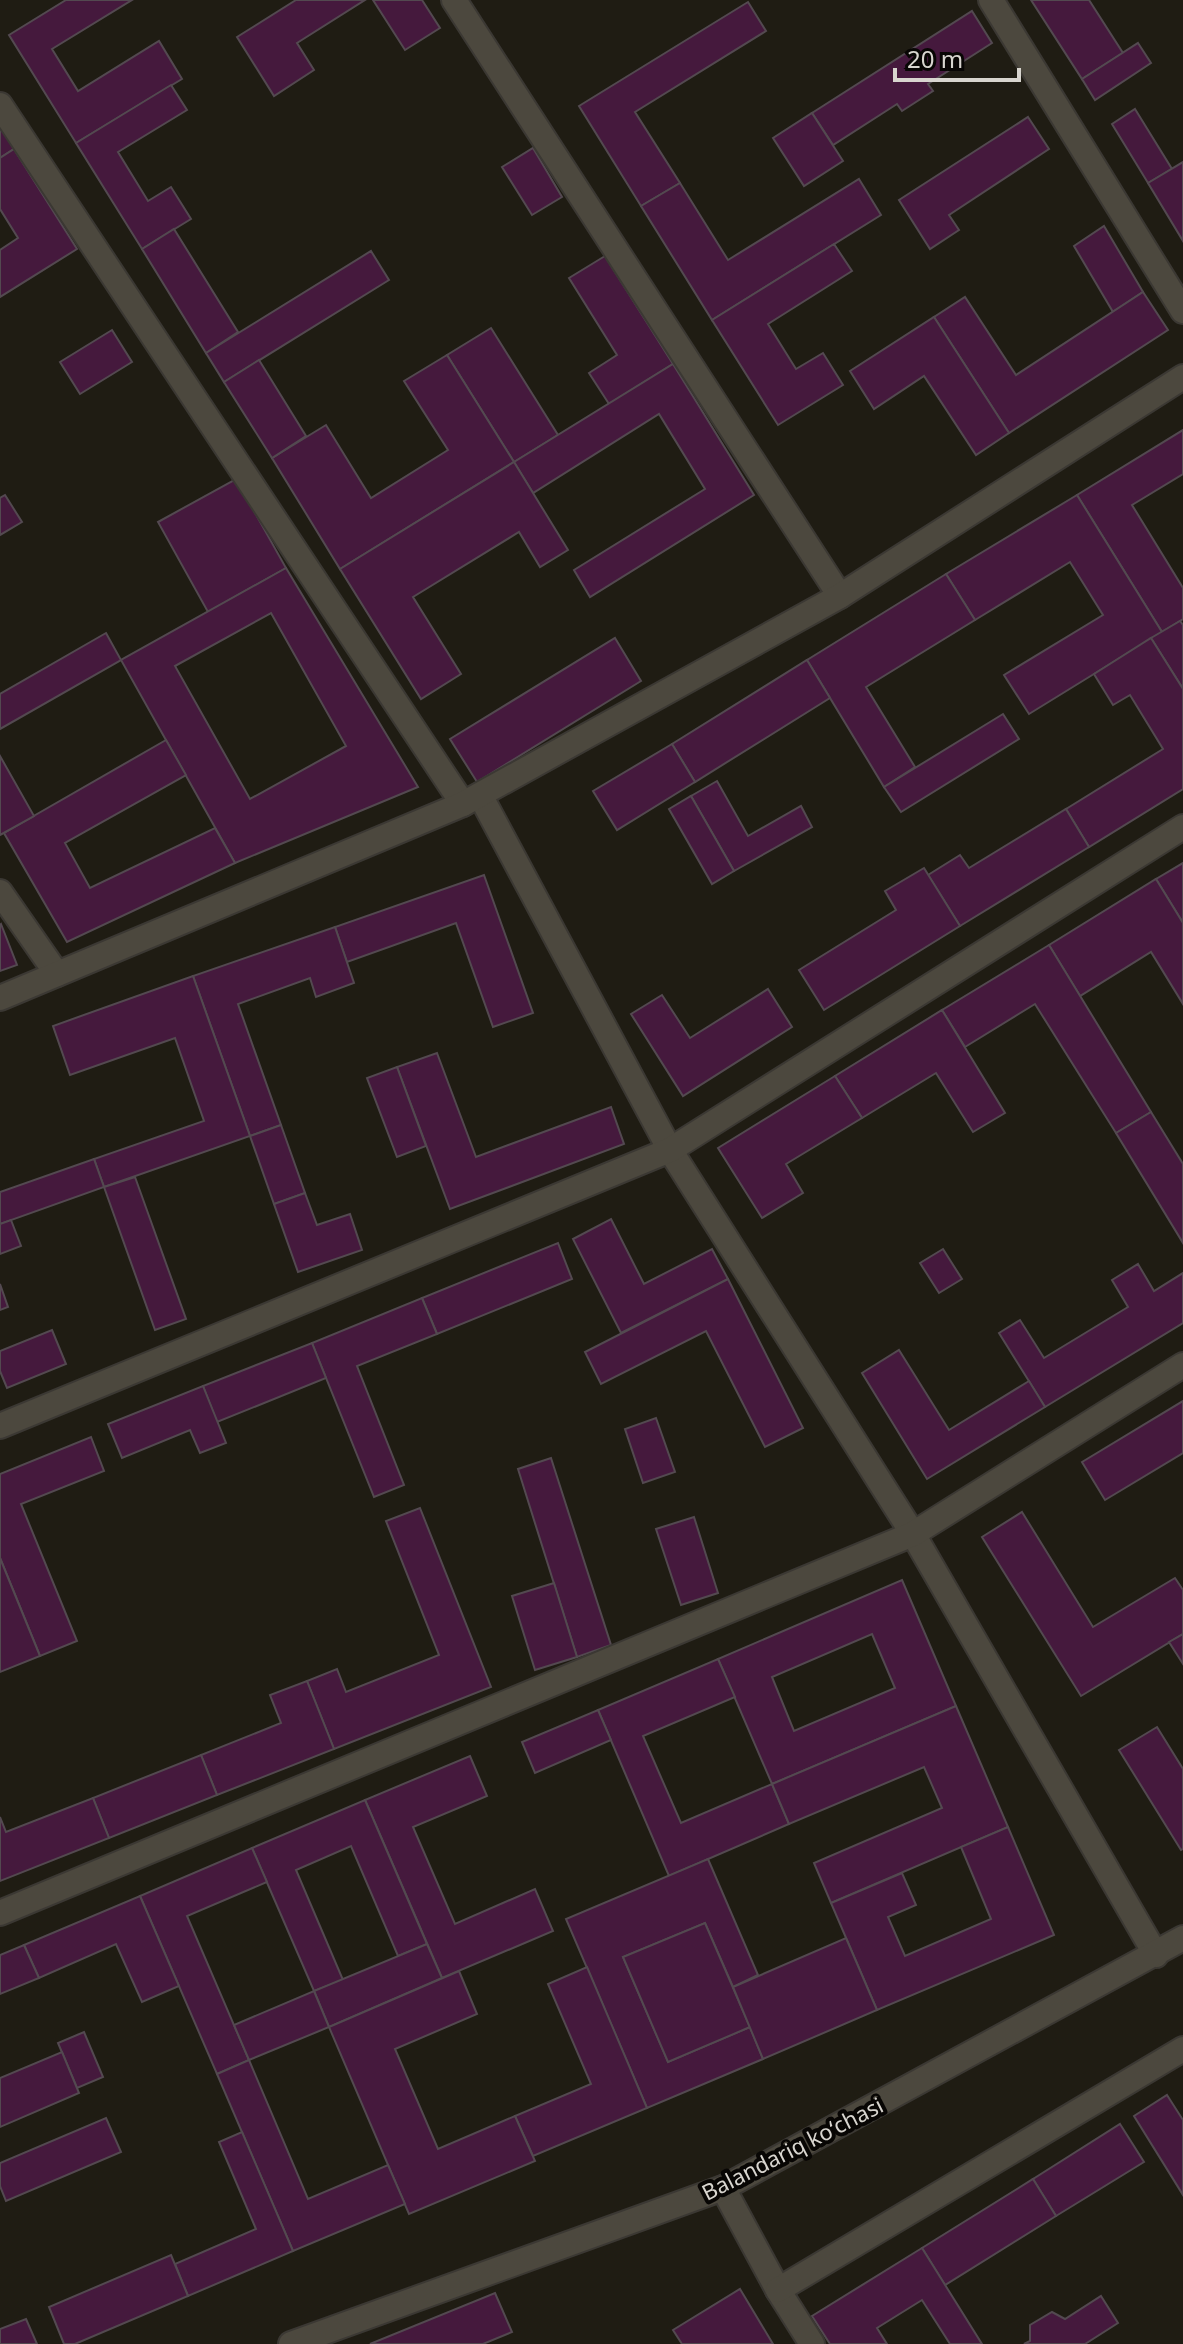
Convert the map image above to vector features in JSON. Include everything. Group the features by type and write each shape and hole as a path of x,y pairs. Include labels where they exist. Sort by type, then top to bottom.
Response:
{"street":[{"path":"454,0 840,596"},
{"path":"991,0 1183,311"},
{"path":"0,105 471,799 670,1150 913,1534 1156,1955"},
{"path":"0,998 471,799 840,596 1183,377"},
{"path":"0,1426 670,1150 1183,827"},
{"path":"0,892 57,974"},
{"path":"0,1913 913,1534 1183,1365"},
{"name":"Balandariq koʻchasi","path":"291,2344 723,2188 1183,1938"},
{"path":"778,2290 1183,2049"},
{"path":"723,2188 778,2290 812,2344"}],"building":[{"path":"66,0 132,0 52,49 78,91 159,41 182,79 76,143 9,35"},
{"path":"296,0 365,0 297,43 314,70 274,96 237,37"},
{"path":"373,0 422,0 440,28 405,50"},
{"path":"1031,0 1089,0 1123,53 1082,79"},
{"path":"748,2 766,31 635,112 680,183 641,206 579,106"},
{"path":"972,11 992,43 928,84 933,91 902,111 897,104 833,145 812,113"},
{"path":"1138,43 1151,63 1095,100 1082,79"},
{"path":"171,85 187,110 118,152 148,201 171,187 191,219 142,249 76,143"},
{"path":"1135,109 1172,169 1148,183 1112,124"},
{"path":"812,113 843,161 804,186 773,138"},
{"path":"1028,117 1049,149 949,215 959,230 930,249 899,200"},
{"path":"0,126 14,149 0,158"},
{"path":"533,148 562,197 532,215 502,167"},
{"path":"14,149 77,249 0,297 0,250 18,238 0,209 0,158"},
{"path":"1183,162 1183,241 1148,183"},
{"path":"859,179 881,215 712,320 641,206 680,183 728,260"},
{"path":"1104,226 1143,292 1113,312 1074,246"},
{"path":"174,229 238,332 206,353 142,249"},
{"path":"834,244 852,271 768,324 796,369 823,353 843,385 778,425 712,320"},
{"path":"371,251 389,280 224,382 206,353"},
{"path":"605,256 673,364 609,404 589,373 617,355 569,278"},
{"path":"1143,292 1168,330 1009,433 934,317 965,297 1016,375"},
{"path":"934,317 1009,433 976,455 924,376 874,409 850,371"},
{"path":"491,328 558,435 514,462 447,355"},
{"path":"112,330 132,362 80,394 60,362"},
{"path":"447,355 514,462 340,569 272,458 326,425 371,498 448,450 404,381"},
{"path":"259,360 306,436 272,458 224,382"},
{"path":"673,364 754,495 590,597 574,570 705,489 659,414 533,493 514,462"},
{"path":"1183,430 1183,474 1132,505 1183,588 1183,619 1162,632 1077,495"},
{"path":"514,462 568,550 540,567 519,532 413,597 461,674 421,699 340,569"},
{"path":"236,479 286,568 208,612 158,522"},
{"path":"5,495 22,522 0,535 0,498"},
{"path":"1077,495 1162,632 1029,714 1004,675 1103,615 1070,562 975,620 946,574"},
{"path":"286,568 418,787 235,863 121,660","holes":["271,613 346,746 250,799 175,666"]},
{"path":"946,574 975,620 866,687 915,767 884,787 807,660"},
{"path":"1180,621 1183,625 1183,689 1151,638"},
{"path":"106,633 121,660 0,729 0,694"},
{"path":"615,638 641,681 477,782 450,739"},
{"path":"1151,638 1183,689 1183,789 1089,847 1066,809 1163,749 1130,695 1113,705 1094,674"},
{"path":"807,660 830,698 695,782 672,744"},
{"path":"1003,714 1019,739 901,812 884,787"},
{"path":"166,740 186,775 65,843 90,888 215,828 235,863 67,942 4,833"},
{"path":"672,744 695,782 617,830 593,791"},
{"path":"0,756 34,816 0,835"},
{"path":"717,781 748,836 801,806 812,827 734,871 691,796"},
{"path":"691,796 734,871 712,884 669,809"},
{"path":"1066,809 1089,847 960,926 928,875 960,855 969,868"},
{"path":"1183,863 1183,923 1156,879"},
{"path":"924,868 960,926 824,1010 799,970 896,910 885,891"},
{"path":"484,875 533,1013 493,1027 456,923 347,962 335,927"},
{"path":"1156,879 1183,923 1183,1004 1151,952 1080,996 1049,945"},
{"path":"0,925 17,965 0,971"},
{"path":"335,927 354,983 316,997 310,978 238,1004 281,1125 250,1136 193,976"},
{"path":"1049,945 1151,1112 1116,1133 1035,1004 965,1047 942,1010"},
{"path":"193,976 250,1136 104,1187 94,1159 204,1121 175,1038 70,1075 53,1026"},
{"path":"768,989 792,1027 683,1096 631,1014 662,995 690,1038"},
{"path":"942,1010 1005,1113 973,1132 936,1073 862,1118 835,1076"},
{"path":"437,1053 476,1157 611,1107 624,1144 450,1209 397,1067"},
{"path":"397,1067 426,1146 397,1157 367,1078"},
{"path":"835,1076 862,1118 786,1164 803,1193 762,1218 718,1148"},
{"path":"1151,1112 1183,1164 1183,1243 1116,1133"},
{"path":"281,1125 305,1193 274,1204 250,1136"},
{"path":"94,1159 104,1187 0,1224 0,1192"},
{"path":"135,1177 186,1319 155,1330 104,1187"},
{"path":"305,1193 317,1225 350,1214 362,1250 298,1272 274,1204"},
{"path":"611,1219 644,1284 712,1249 728,1279 621,1333 573,1239"},
{"path":"11,1220 21,1246 0,1254 0,1224"},
{"path":"558,1243 572,1279 437,1334 422,1298"},
{"path":"943,1249 962,1279 939,1293 920,1263"},
{"path":"1138,1264 1154,1291 1183,1273 1183,1323 1045,1407 999,1333 1020,1320 1044,1358 1128,1307 1112,1280"},
{"path":"728,1279 803,1428 765,1447 706,1331 601,1384 585,1352"},
{"path":"0,1284 8,1307 0,1310"},
{"path":"422,1298 437,1334 357,1366 404,1485 374,1497 312,1343"},
{"path":"52,1330 66,1364 7,1388 0,1371 0,1351"},
{"path":"312,1343 326,1378 217,1422 203,1386"},
{"path":"899,1350 949,1430 1029,1381 1045,1407 927,1479 862,1373"},
{"path":"203,1386 226,1443 200,1453 190,1430 122,1458 108,1424"},
{"path":"1183,1401 1183,1453 1105,1500 1082,1462"},
{"path":"656,1418 675,1472 643,1483 625,1429"},
{"path":"91,1437 104,1471 21,1504 77,1641 40,1656 0,1558 0,1474"},
{"path":"551,1458 611,1645 577,1657 518,1469"},
{"path":"420,1508 491,1687 334,1749 307,1681 337,1669 346,1692 439,1655 386,1521"},
{"path":"1022,1512 1093,1627 1175,1578 1183,1590 1183,1634 1081,1696 982,1537"},
{"path":"694,1517 718,1593 681,1605 656,1529"},
{"path":"0,1558 40,1656 0,1672"},
{"path":"902,1580 956,1706 772,1784 718,1659","holes":["872,1634 895,1688 794,1731 772,1677"]},
{"path":"554,1583 577,1657 535,1670 512,1596"},
{"path":"1183,1634 1183,1664 1169,1642"},
{"path":"718,1659 735,1697 643,1736 681,1823 772,1784 789,1824 669,1876 598,1710"},
{"path":"307,1681 334,1749 217,1795 201,1755 281,1723 270,1695"},
{"path":"956,1706 1008,1827 831,1903 814,1863 942,1808 924,1767 789,1824 772,1784"},
{"path":"598,1710 611,1740 535,1773 522,1742"},
{"path":"1157,1727 1183,1769 1181,1850 1119,1750"},
{"path":"201,1755 217,1795 109,1838 93,1798"},
{"path":"470,1756 487,1796 413,1827 455,1924 535,1889 553,1931 442,1978 365,1800"},
{"path":"93,1798 109,1838 0,1881 0,1817 6,1832"},
{"path":"365,1800 427,1944 398,1956 351,1846 296,1870 343,1980 314,1991 252,1848"},
{"path":"1008,1827 1054,1935 877,2010 831,1903 902,1873 916,1905 888,1917 905,1956 991,1919 961,1847"},
{"path":"252,1848 267,1882 187,1916 249,2060 217,2074 140,1896"},
{"path":"708,1859 758,1975 733,1987 705,1923 623,1957 668,2062 750,2027 763,2059 647,2108 566,1919"},
{"path":"140,1896 179,1986 142,2002 116,1944 39,1978 24,1945"},
{"path":"705,1923 750,2027 668,2062 623,1957"},
{"path":"846,1938 877,2010 763,2059 733,1987"},
{"path":"427,1944 442,1978 329,2027 314,1991"},
{"path":"24,1945 39,1978 0,1994 0,1955"},
{"path":"587,1967 647,2108 533,2156 515,2116 591,2084 548,1984"},
{"path":"459,1971 477,2014 395,2049 438,2149 515,2116 535,2161 409,2214 329,2027"},
{"path":"314,1991 329,2027 249,2060 234,2025"},
{"path":"84,2032 103,2077 77,2088 58,2043"},
{"path":"62,2052 79,2093 0,2127 0,2078"},
{"path":"249,2060 308,2199 388,2165 405,2204 293,2251 217,2074"},
{"path":"1167,2095 1183,2120 1183,2195 1134,2116"},
{"path":"106,2118 121,2152 6,2201 0,2186 0,2163"},
{"path":"1120,2124 1144,2162 1056,2216 1033,2179"},
{"path":"242,2132 293,2251 188,2296 175,2264 256,2229 219,2142"},
{"path":"1033,2179 1056,2216 945,2285 922,2248"},
{"path":"922,2248 982,2344 950,2344 922,2300 877,2328 887,2344 830,2344 812,2316"},
{"path":"171,2255 188,2296 75,2344 64,2344 49,2307"},
{"path":"740,2289 773,2344 682,2344 673,2330"},
{"path":"495,2293 512,2332 483,2344 370,2344"},
{"path":"1101,2296 1118,2323 1085,2344 1024,2344 1030,2341 1030,2325 1052,2312 1065,2319"},
{"path":"26,2319 37,2344 0,2344 0,2329"}]}
